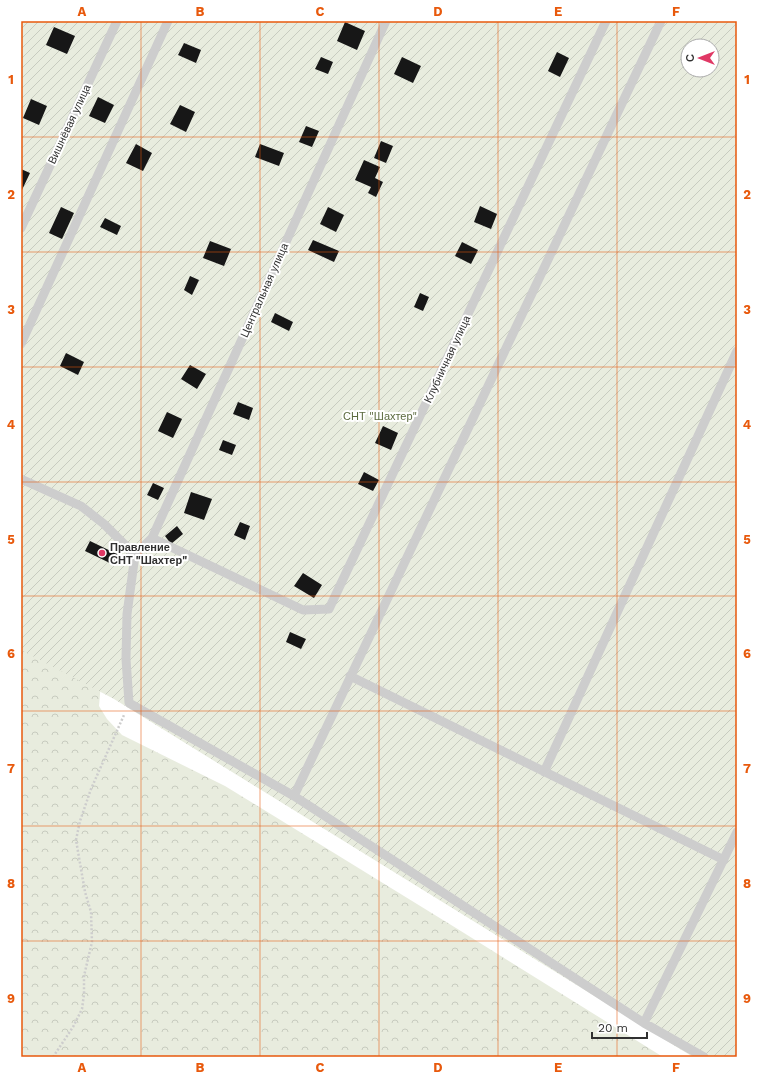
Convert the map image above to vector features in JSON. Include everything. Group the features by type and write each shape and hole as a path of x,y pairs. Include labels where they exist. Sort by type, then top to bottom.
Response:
{"lane":[{"name":"Вишнёвая улица","path":"21,228 117,21"},
{"path":"21,344 168,21"},
{"name":"Центральная улица","path":"135,555 152,538 386,21"},
{"name":"Клубничная улица","path":"152,538 303,610 329,609 606,21"},
{"path":"294,796 661,21"},
{"path":"544,772 737,351"},
{"path":"21,479 80,506 104,524 135,555 127,614 126,659 129,703 294,796 644,1023 704,1057"},
{"path":"350,676 724,860"},
{"path":"644,1023 737,832"}],"path":[{"path":"53,1057 74,1027 82,1009 84,976 92,942 91,912 85,892 76,840 80,820 91,789 129,703"}],"green space":[{"name":"СНТ \"Шахтер\"","path":"21,21 737,21 737,1057 693,1057 114,699 21,650"},
{"path":"21,528 104,647 99,706 107,719 122,735 225,786 663,1057 21,1057"}],"building":[{"path":"345,22 365,31 357,50 337,41"},
{"path":"54,27 75,36 67,54 46,45"},
{"path":"184,43 201,50 196,63 178,55"},
{"path":"557,52 569,58 560,77 548,71"},
{"path":"321,57 333,62 328,74 315,69"},
{"path":"402,57 421,66 413,83 394,74"},
{"path":"98,97 114,105 105,123 89,116"},
{"path":"31,99 47,106 39,125 23,118"},
{"path":"180,105 195,112 186,132 170,124"},
{"path":"306,126 319,131 312,147 299,142"},
{"path":"381,141 393,146 386,163 374,158"},
{"path":"136,144 152,153 143,171 126,163"},
{"path":"260,144 284,153 279,166 255,157"},
{"path":"364,160 380,167 375,178 383,182 376,197 368,193 371,187 355,180"},
{"path":"21,169 30,173 21,192"},
{"path":"480,206 497,214 491,229 474,222"},
{"path":"61,207 74,213 62,239 49,233"},
{"path":"328,207 344,215 336,232 320,224"},
{"path":"105,218 121,226 117,235 100,227"},
{"path":"313,240 339,251 334,262 308,250"},
{"path":"210,241 231,249 224,266 203,258"},
{"path":"462,242 478,250 471,264 455,256"},
{"path":"190,276 199,280 192,295 184,290"},
{"path":"420,293 429,297 423,311 414,307"},
{"path":"275,313 293,322 289,331 271,322"},
{"path":"66,353 84,362 78,375 60,366"},
{"path":"190,365 206,374 197,389 181,379"},
{"path":"238,402 253,408 249,420 233,414"},
{"path":"167,412 182,419 173,438 158,431"},
{"path":"383,426 398,433 391,450 375,443"},
{"path":"223,440 236,445 232,455 219,450"},
{"path":"364,472 379,480 373,491 358,484"},
{"path":"153,483 164,488 158,500 147,495"},
{"path":"191,492 212,499 204,520 184,513"},
{"path":"240,522 250,526 245,540 234,535"},
{"path":"177,526 183,534 171,544 165,536"},
{"name":"Правление СНТ \"Шахтер\"","path":"90,541 119,555 114,565 85,551"},
{"path":"303,573 322,585 314,598 294,586"},
{"path":"290,632 306,639 301,649 286,642"}],"place":[{"name":"Правление СНТ \"Шахтер\"","path":"102,553"}]}
